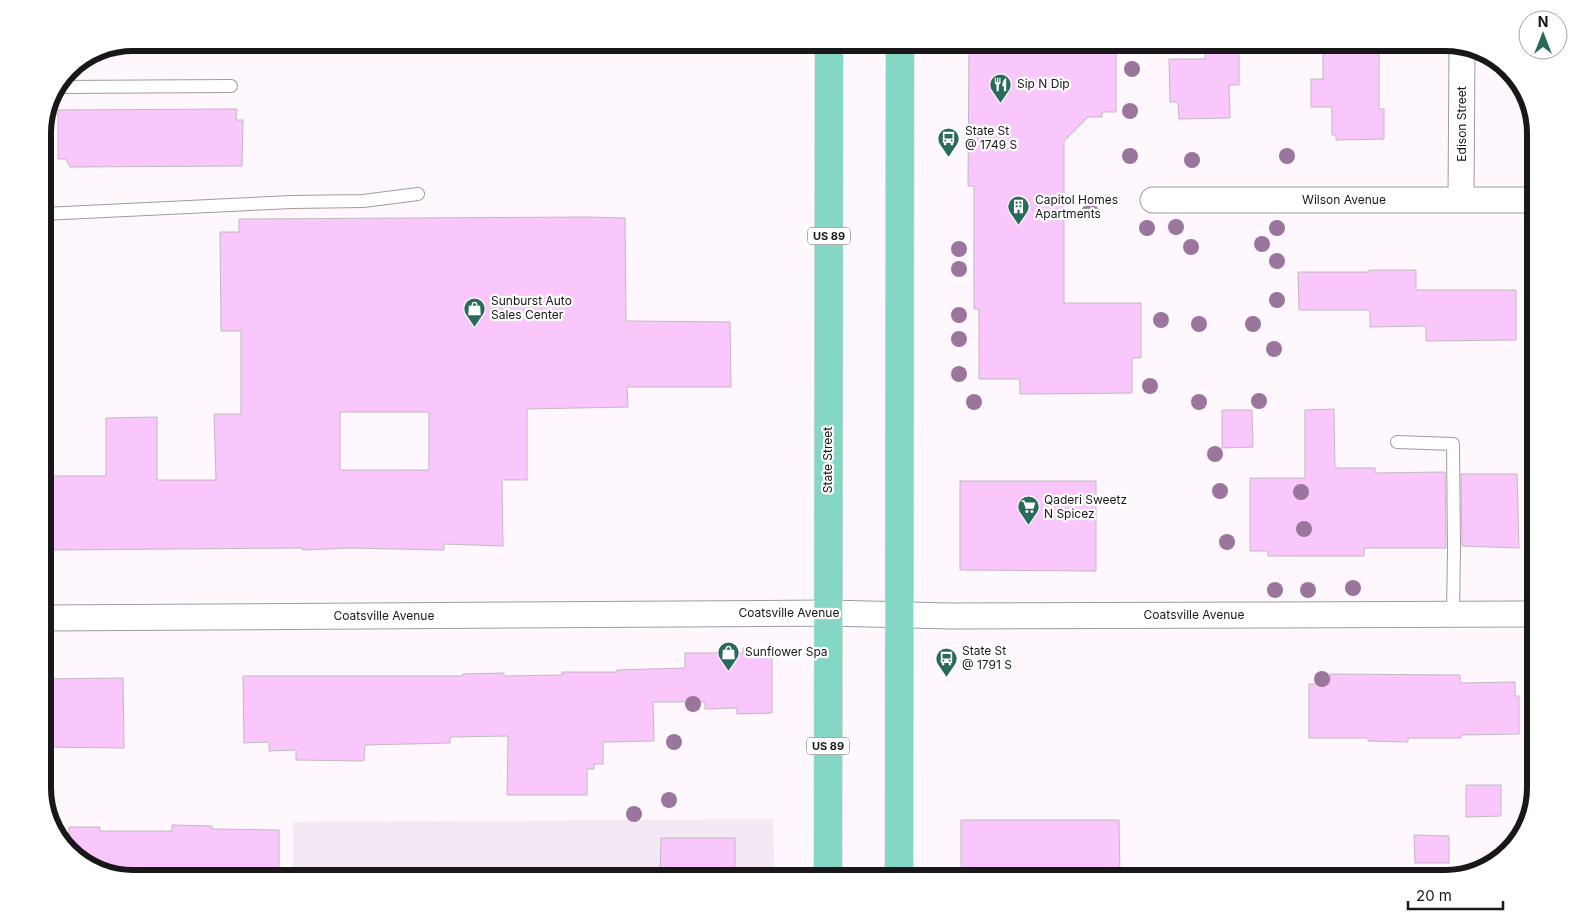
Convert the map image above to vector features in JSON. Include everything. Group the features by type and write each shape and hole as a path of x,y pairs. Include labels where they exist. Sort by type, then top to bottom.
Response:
{"main road":[{"name":"State Street","path":"828,870 829,51"},
{"path":"899,870 900,51"}],"street":[{"name":"Edison Street","path":"1461,200 1462,53"},
{"name":"Wilson Avenue","path":"1152,200 1527,200"},
{"name":"Coatsville Avenue","path":"51,618 828,613 960,616 1527,614"}],"lane":[{"path":"66,87 230,86"},
{"path":"51,214 292,202 363,201 418,194"},
{"path":"1397,442 1453,444 1453,614"}],"shaded area":[{"path":"773,819 775,870 293,870 293,822"}],"building":[{"name":"Capitol Homes Apartments","path":"969,51 1116,51 1116,112 1102,112 1102,117 1088,117 1064,141 1064,303 1141,303 1141,358 1132,358 1132,393 1020,394 1020,379 979,379 979,309 974,309 974,186 968,186"},
{"path":"1205,51 1239,51 1239,85 1229,85 1230,118 1179,119 1178,102 1170,102 1169,59 1205,59"},
{"path":"1323,51 1379,51 1379,109 1384,109 1384,139 1336,140 1336,135 1332,135 1332,107 1311,107 1311,79 1323,79"},
{"path":"237,109 236,120 243,120 242,166 70,167 66,159 58,159 58,110"},
{"name":"Sunburst Auto Sales Center","path":"625,218 626,321 730,322 731,387 627,387 628,407 527,409 527,480 502,480 503,546 444,544 444,550 350,548 303,550 303,548 51,550 51,476 106,476 106,418 157,417 157,480 216,480 214,414 241,414 241,331 221,331 220,232 239,232 239,219","holes":["340,412 429,412 429,470 340,470"]},
{"path":"1369,270 1416,270 1416,290 1516,290 1516,340 1426,341 1426,326 1370,327 1370,310 1299,310 1298,272 1369,272"},
{"path":"1334,409 1335,468 1375,468 1375,473 1445,472 1446,548 1364,548 1364,556 1268,556 1268,551 1250,551 1250,478 1305,478 1305,410"},
{"path":"1222,410 1252,410 1253,447 1222,448"},
{"path":"1461,474 1517,474 1519,548 1462,546"},
{"name":"Qaderi Sweetz N Spicez","path":"960,481 1096,481 1096,571 960,570"},
{"path":"743,648 772,648 772,713 737,714 737,708 705,709 705,702 653,702 654,741 603,742 603,764 594,764 594,769 587,769 587,795 507,795 508,736 450,737 450,743 365,745 364,761 296,760 296,750 269,751 269,742 244,743 243,676 463,676 463,674 504,673 504,676 562,675 562,672 617,672 617,670 685,668 685,653 743,653"},
{"path":"1330,674 1460,675 1460,683 1515,682 1515,696 1519,696 1519,734 1461,735 1461,738 1408,738 1408,742 1368,741 1368,738 1309,738 1309,684 1330,684"},
{"path":"123,678 124,748 51,747 51,679"},
{"path":"1466,785 1501,785 1501,816 1466,817"},
{"path":"961,820 1119,820 1120,870 961,870"},
{"path":"172,825 212,826 212,829 279,830 279,870 122,869 102,864 92,859 69,838 69,827 100,827 100,831 172,831"},
{"path":"1414,835 1449,836 1449,863 1415,863"},
{"path":"661,838 735,838 735,870 660,870"}],"place":[{"name":"Sip N Dip","path":"1001,103"},
{"name":"State St @ 1749 S","path":"949,157"},
{"name":"Capitol Homes Apartments","path":"1019,226"},
{"name":"Sunburst Auto Sales Center","path":"475,327"},
{"name":"Qaderi Sweetz N Spicez","path":"1028,526"},
{"name":"Sunflower Spa","path":"729,671"},
{"name":"State St @ 1791 S","path":"946,677"}]}
